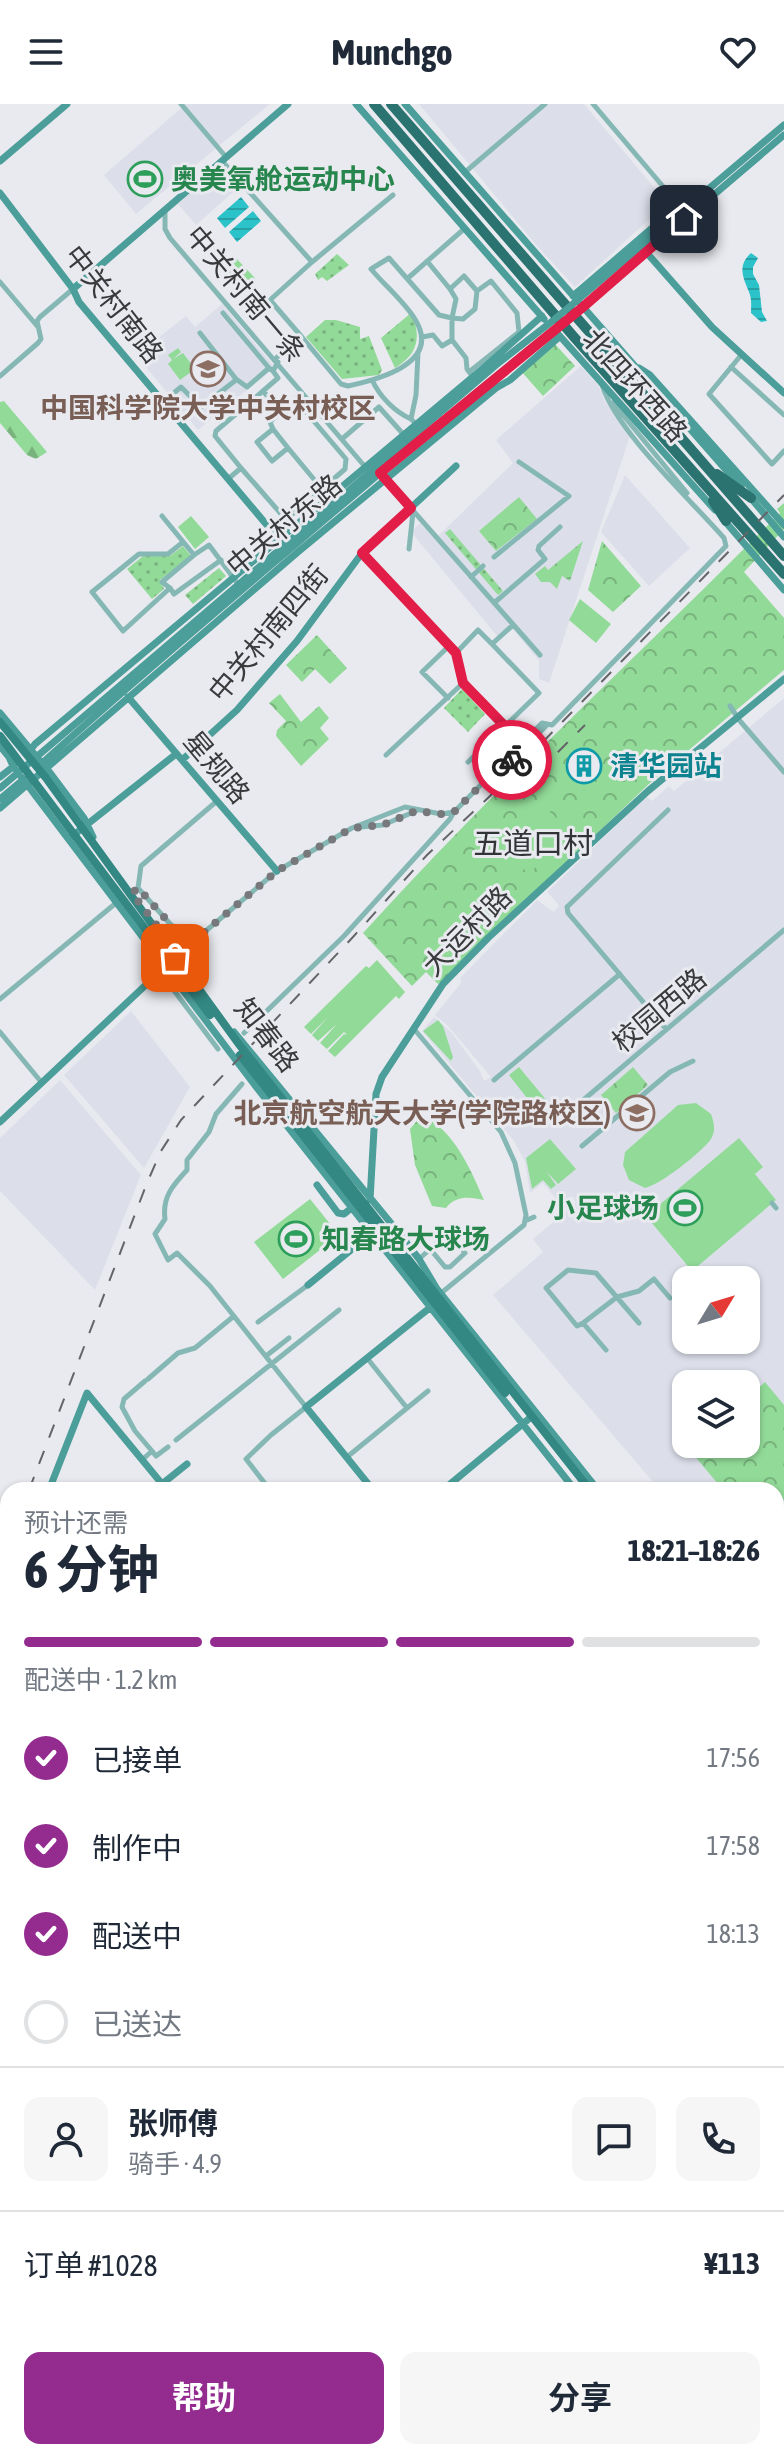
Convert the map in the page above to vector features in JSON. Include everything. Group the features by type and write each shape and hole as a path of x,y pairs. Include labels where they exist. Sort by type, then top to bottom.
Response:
{"highway":[{"name":"北四环西路","path":"374,104 784,574"},
{"name":"北四环西路","path":"391,104 784,556"},
{"path":"702,463 751,498"},
{"path":"697,476 726,521"}],"main road":[{"name":"知春路","path":"0,722 78,832 128,895"},
{"name":"知春路","path":"0,736 30,767"},
{"name":"知春路","path":"78,832 107,860 170,963 261,1083 430,1284 436,1301 577,1482"},
{"name":"知春路","path":"527,1420 583,1482"}],"street":[{"path":"0,161 67,104"},
{"path":"181,104 312,262"},
{"path":"0,376 41,339 38,327 40,317 288,104"},
{"name":"北四环西路","path":"356,104 784,590"},
{"name":"北四环西路","path":"405,104 784,537"},
{"path":"464,173 545,104"},
{"path":"593,104 683,211"},
{"name":"中关村东路","path":"0,788 129,698 299,551 386,481 555,327 577,303 784,125"},
{"name":"中关村东路","path":"577,303 646,252 784,135"},
{"name":"中关村南路","path":"0,193 73,289 79,302 284,545"},
{"path":"393,195 270,300 341,384 348,386 392,375 409,364 418,352"},
{"name":"中关村南一条","path":"165,210 165,229 170,238 368,470"},
{"path":"408,278 464,229"},
{"path":"646,252 712,327 780,384 784,393"},
{"path":"416,425 418,352 422,337 415,318 371,269 389,258 439,315 463,319 475,309 477,291 464,276 450,289"},
{"path":"427,261 456,299 452,340 466,358 471,374 519,332 517,313 491,281 477,291"},
{"path":"0,282 38,327"},
{"path":"223,313 278,378 216,431 215,436 282,515 290,516 322,489 345,469 346,459 295,399 270,422 322,489"},
{"name":"中关村东路","path":"284,545 319,506 368,470 471,374 542,316"},
{"name":"中关村东路","path":"0,808 30,767 123,691 331,506 404,435 555,327"},
{"name":"中关村东路","path":"0,799 30,767 236,581 380,473 555,327"},
{"path":"200,333 236,379 247,387 271,370 276,360 301,336"},
{"path":"422,337 433,335 442,346 452,340"},
{"path":"742,354 709,394 772,464 784,451"},
{"path":"630,362 650,375 784,525"},
{"path":"731,367 784,415"},
{"path":"163,402 181,387 201,407 236,379"},
{"path":"372,380 377,391 416,425"},
{"path":"244,1033 344,936 454,812 542,723 552,725 726,546 724,538 636,440 606,400 601,382"},
{"path":"263,391 281,412"},
{"path":"615,398 614,404 702,513"},
{"path":"342,439 379,407 404,435"},
{"path":"273,429 257,442 272,461 288,448"},
{"path":"494,557 569,496 519,462"},
{"name":"中关村南四街","path":"78,832 237,710 279,662 362,553 412,510 456,466"},
{"path":"228,479 241,468"},
{"path":"380,473 540,655"},
{"path":"319,506 331,506"},
{"path":"409,549 412,510"},
{"path":"162,516 194,555"},
{"path":"494,603 545,559 538,550 539,546 560,527"},
{"path":"170,588 123,631 92,592 139,554 168,554 183,542"},
{"path":"221,560 174,594 162,582 209,545 221,560 236,581"},
{"path":"362,553 456,653 463,683 523,745"},
{"path":"471,577 483,566"},
{"path":"492,644 513,625"},
{"path":"456,653 478,630 539,693 468,762"},
{"path":"448,698 422,672 449,646"},
{"name":"大运村路","path":"361,1204 376,1094 389,1062 443,984 488,938 647,791 771,690 778,690 784,682"},
{"path":"386,755 463,683"},
{"name":"星规路","path":"123,691 277,871"},
{"path":"730,706 784,772"},
{"name":"知春路","path":"0,713 30,767 78,832"},
{"path":"481,769 514,736"},
{"name":"知春路","path":"0,746 9,757 30,767"},
{"name":"中关村东路","path":"0,777 30,767"},
{"path":"0,999 128,895 141,866 217,801"},
{"path":"128,895 189,945 277,871 352,828 405,807 441,814 454,812"},
{"path":"666,1029 568,913 568,905 668,810"},
{"name":"校园西路","path":"562,1122 562,1118 784,930"},
{"path":"0,1122 170,963 218,1049"},
{"path":"494,1080 620,974"},
{"path":"264,1482 246,1459 524,1225 526,1215 515,1163 501,1132 413,1028"},
{"path":"0,1032 42,1083"},
{"path":"582,1146 670,1072 693,1061"},
{"path":"242,1084 216,1114 209,1132 187,1160 187,1170 172,1185 163,1206 165,1219 155,1234 168,1260 177,1253 210,1286 367,1482"},
{"path":"317,1185 338,1213 344,1214 361,1204"},
{"name":"知春路","path":"361,1204 373,1232 591,1482"},
{"name":"知春路","path":"361,1204 419,1259 436,1301"},
{"path":"525,1221 534,1217"},
{"path":"258,1322 373,1232"},
{"path":"419,1259 447,1234 474,1266"},
{"path":"431,1250 445,1267 450,1267 465,1253"},
{"path":"639,1323 617,1297 596,1273 568,1270 546,1288 577,1326 617,1297 639,1291 654,1279 670,1298"},
{"path":"176,1440 339,1310"},
{"path":"168,1447 156,1456 135,1431 122,1407 124,1399 178,1353 195,1348 234,1316"},
{"path":"583,1323 606,1350"},
{"path":"266,1356 289,1338"},
{"path":"367,1358 407,1408"},
{"path":"347,1457 428,1391"},
{"path":"52,1482 87,1393 161,1482"},
{"path":"453,1482 527,1420"},
{"name":"知春路","path":"527,1420 570,1482"},
{"path":"143,1459 152,1451"},
{"path":"170,1482 187,1464"}],"shaded area":[{"path":"186,104 270,104 136,214 104,175"},
{"path":"419,104 584,104 667,203 575,287"},
{"path":"222,166 240,186 196,225 178,204"},
{"name":"中国科学院大学中关村校区","path":"222,304 273,365 268,373 198,430 136,355 186,316 195,327"},
{"path":"581,366 598,385 605,401 630,436 549,683 539,679 539,661 511,627 498,637 411,532 420,523 435,539 513,463 496,440"},
{"path":"625,475 690,548 649,586 601,532"},
{"name":"北京航空航天大学(学院路校区)","path":"784,698 784,1482 653,1482 493,1295 543,1252 533,1239 576,1203 572,1196 561,1205 543,1183 530,1193 525,1162 514,1141 422,1031 434,1017 452,1033 484,1081 491,1077 448,1026 435,1015 461,983 460,978 537,900 554,912 559,905 547,892 647,796 652,801 669,786 674,791"},
{"path":"131,1011 190,1087 144,1168 64,1075"},
{"path":"60,1080 141,1175 95,1290 0,1191 0,1138"}],"green space":[{"path":"337,254 349,265 327,281 322,277 318,280 315,274"},
{"path":"234,256 255,278 243,289 222,268"},
{"path":"411,313 416,344 409,357 395,368 381,338"},
{"path":"325,320 360,327 360,339 369,336 382,370 379,375 342,379 306,337"},
{"path":"554,343 575,366 543,396 521,371"},
{"path":"178,348 181,352 173,359 183,353 195,369 180,380 168,364 172,360 168,355"},
{"path":"4,401 47,452 36,459 27,455 0,423 0,402"},
{"path":"519,497 537,519 496,551 479,531"},
{"path":"784,503 784,529 744,572 784,618 784,670 651,782 441,982 438,984 426,972 412,986 363,933 516,773 780,513 777,509"},
{"path":"191,516 209,537 195,549 178,527"},
{"path":"450,529 503,591 498,595 445,533"},
{"path":"583,541 570,581 562,576 557,589 550,582 541,582 535,574 545,566 548,570"},
{"path":"602,541 641,586 613,612 588,590"},
{"path":"183,546 191,556 160,580 164,589 152,599 127,569 143,556 170,556"},
{"path":"219,568 226,576 193,604 185,595"},
{"path":"580,599 611,624 596,643 569,620"},
{"path":"317,635 347,668 330,684 315,669 302,682 286,665"},
{"path":"462,689 485,714 468,732 444,708"},
{"path":"280,694 301,722 319,706 329,718 320,728 329,739 301,766 276,736 277,730 286,721 269,703"},
{"path":"545,807 571,832 529,874 504,850"},
{"path":"377,960 405,992 399,999 396,996 335,1057 328,1051 344,1034 347,1035 344,1032 327,1049 320,1043 337,1024 318,1041 312,1035 328,1017 311,1034 304,1027 366,966 369,968"},
{"path":"438,1020 453,1057 451,1061 423,1031"},
{"path":"519,1067 552,1107 541,1116 509,1075"},
{"path":"633,1067 648,1085 616,1113 601,1095"},
{"path":"696,1103 711,1114 713,1120 714,1133 706,1145 652,1186 645,1188 629,1180 623,1165 625,1152 678,1105"},
{"path":"421,1116 433,1122 452,1140 484,1200 464,1198 446,1208 432,1206 415,1165 410,1129"},
{"path":"739,1138 763,1167 755,1174 776,1200 698,1266 688,1266 646,1216"},
{"path":"550,1139 576,1169 558,1184 546,1171 556,1185 551,1189 543,1180 532,1189 526,1158"},
{"name":"知春路大球场","path":"310,1199 339,1235 283,1279 254,1242"},
{"path":"765,1382 784,1405 784,1482 716,1482 696,1458 760,1458 760,1386"}],"water":[{"path":"241,197 249,207 225,228 217,218"},
{"path":"253,211 261,221 237,242 229,232"},
{"path":"751,253 758,258 753,274 759,285 762,312 767,321 761,322 751,313 751,297 742,272 744,262"}],"railway":[{"path":"32,1482 147,1183 161,1151 181,1120 427,855 490,796 784,495"},
{"path":"538,772 585,725"}],"way so far":[{"path":"175,958 179,955 132,893 138,888 189,945 277,871 352,828 383,825 416,811 454,812 495,771 500,773 512,760"}],"place":[{"name":"奥美氧舱运动中心","path":"145,179"},
{"name":"中国科学院大学中关村校区","path":"208,369"},
{"name":"清华园站","path":"584,766"},
{"name":"北京航空航天大学(学院路校区)","path":"637,1113"},
{"name":"小足球场","path":"685,1208"},
{"name":"知春路大球场","path":"296,1239"}],"district":[{"name":"五道口村","path":"533,843"}],"route":[{"path":"512,760 525,747 463,683 456,653 362,553 411,508 380,473 583,307 684,219"}]}
